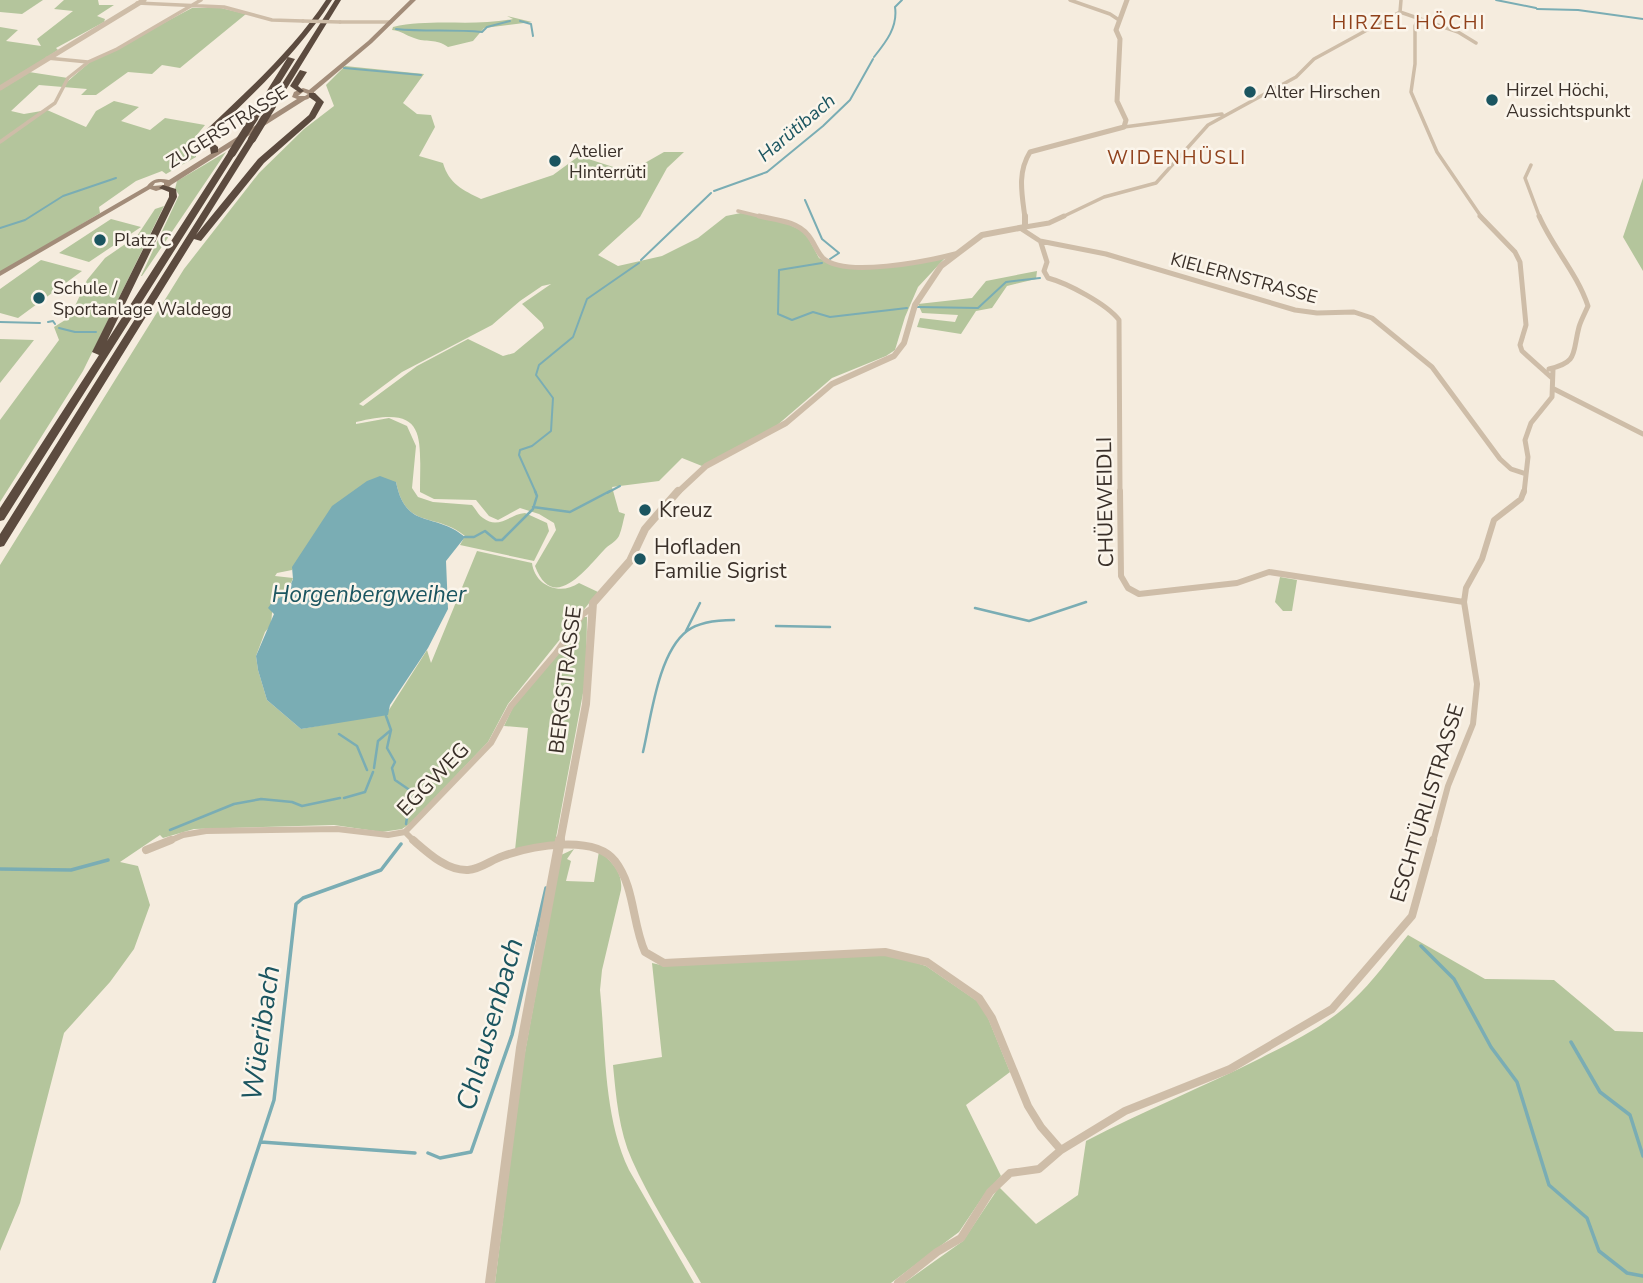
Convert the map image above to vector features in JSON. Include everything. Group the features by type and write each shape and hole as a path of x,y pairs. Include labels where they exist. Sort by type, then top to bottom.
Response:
{"highway":[{"path":"0,517 328,0"},
{"path":"163,283 257,165 314,114 320,103 295,85 339,0"},
{"path":"0,543 339,0"},
{"path":"214,152 214,147 205,140 208,133 266,77 313,25"},
{"path":"64,416 173,197 173,191 160,185"}],"main road":[{"name":"ZUGERSTRASSE","path":"0,274 160,185 305,94 391,22 413,0"},
{"name":"ZUGERSTRASSE","path":"160,185 305,94"}],"street":[{"path":"0,88 144,0"},
{"path":"0,142 55,103 68,78 88,62 117,49 201,0"},
{"path":"1070,0 1110,14 1119,20"},
{"path":"1124,127 1126,120 1117,101 1120,39 1116,30 1127,0"},
{"path":"1400,12 1401,0"},
{"path":"137,3 229,8 272,20 391,22"},
{"path":"1231,113 1124,127 1030,152 1025,159 1021,182 1023,228 1058,220 1104,197 1156,183 1208,125 1231,113 1296,77 1314,59 1400,12 1458,32 1476,43"},
{"path":"1110,14 1122,13"},
{"path":"1418,19 1415,26 1415,64 1411,92 1437,152 1483,220 1515,252 1520,262 1526,325 1520,345 1522,351 1552,377"},
{"path":"47,58 88,62"},
{"path":"1531,164 1525,178 1529,194 1548,236 1580,282 1587,300 1576,355 1568,363 1553,369 1544,369"},
{"path":"738,211 797,225 807,233 824,259 845,267 911,265 955,254"},
{"name":"KIELERNSTRASSE","path":"1023,228 1030,239 1041,243 1079,247 1295,310 1364,314 1427,362 1478,426 1500,459 1511,469 1527,474"},
{"name":"BERGSTRASSE","path":"490,1283 521,1048 589,682 592,608 598,595 630,561 645,529 690,478 706,466 786,423 832,384 881,363 898,352 904,343 911,314 925,285 935,272 982,235 1023,228"},
{"name":"CHÜEWEIDLI","path":"1041,243 1047,262 1044,271 1048,278 1068,283 1087,299 1113,312 1119,320 1121,576 1128,588 1139,594 1171,591 1237,583 1269,572 1464,602"},
{"path":"1553,369 1554,389 1643,434"},
{"name":"ESCHTÜRLISTRASSE","path":"898,1283 937,1252 961,1238 990,1192 1010,1173 1039,1169 1061,1150 1125,1111 1230,1069 1318,1020 1342,1001 1406,926 1412,916 1448,786 1473,724 1477,684 1464,602 1469,577 1482,559 1494,520 1521,499 1527,474 1527,430 1534,417 1548,404 1554,389"},
{"name":"EGGWEG","path":"146,850 176,837 206,831 337,829 388,835 405,832 491,743 511,706 556,653 583,614 592,608"},
{"path":"405,832 433,855 457,869 468,870 511,854 587,844 602,849 616,862 625,882 640,944 645,952 659,962 670,964 785,955 885,952 927,962 947,973 979,998 992,1018 1028,1106 1041,1128 1061,1150"}],"green space":[{"path":"0,0 43,0 22,14 0,12"},
{"path":"64,0 98,0 99,5 114,5 97,16 105,19 104,22 56,48 58,50 0,87 0,27 18,30 6,41 41,46 37,39 73,11 54,9"},
{"path":"192,8 221,8 246,14 180,68 162,65 152,74 128,72 96,95 81,95 87,89 39,85 11,111 24,114 47,110 86,127 96,111 114,101 139,107 121,121 150,130 165,118 205,125 196,136 196,157 166,174 162,171 136,181 99,207 100,213 0,273 0,90 29,72 68,78 68,81 90,62"},
{"path":"507,16 532,22 484,28 473,41 448,47 392,30 393,27 408,24 513,19"},
{"path":"345,66 424,74 403,103 417,114 431,115 435,127 419,156 443,163 453,181 481,199 553,175 579,156 629,172 664,152 684,152 667,168 640,217 598,255 618,266 662,256 698,238 726,216 741,213 779,220 805,232 819,258 831,263 882,268 918,264 946,257 918,287 895,350 832,378 775,427 702,466 682,458 659,481 612,487 619,512 625,514 619,536 579,576 560,587 551,586 542,580 535,566 556,530 554,523 539,514 520,508 498,520 489,516 476,500 434,499 420,492 419,440 408,421 396,417 356,422 389,418 407,426 416,446 412,488 418,497 433,502 472,505 481,517 494,522 525,513 547,523 549,531 534,561 460,545 465,536 443,524 414,514 407,508 396,482 315,534 292,570 277,573 275,576 293,578 287,594 273,601 271,625 265,632 256,656 267,700 301,729 387,713 427,650 431,663 477,551 532,563 538,578 549,586 564,589 579,583 598,592 508,704 488,742 411,823 402,829 382,832 334,825 194,829 163,838 160,835 120,862 138,866 150,905 134,949 110,982 64,1033 20,1203 0,1251 0,565 184,269 259,173 304,129 334,106 326,85","holes":["551,284 522,304 544,328 514,353 503,356 468,339 417,366 363,406 359,404 402,372 492,325 520,301 542,286"]},
{"path":"226,152 141,276 179,195 175,189 177,181"},
{"path":"1643,178 1643,271 1623,237"},
{"path":"164,206 83,371 0,502 0,420 59,340 54,327 70,317 87,280 105,258 137,236 155,209"},
{"name":"Platz C","path":"111,219 141,227 89,262 59,253"},
{"path":"41,260 82,271 18,318 0,313 0,289"},
{"path":"1037,271 1036,279 1007,286 992,308 976,311 961,334 917,327 920,318 955,322 958,315 922,313 918,304 972,298 986,281"},
{"path":"0,339 34,340 0,383"},
{"path":"1280,577 1297,580 1292,611 1283,611 1275,602"},
{"path":"584,617 587,617 586,677 555,843 515,850 528,728 504,726 514,705"},
{"path":"574,849 567,859 571,861 566,881 594,882 599,851 612,863 620,878 621,890 602,970 600,990 614,1127 629,1170 694,1283 495,1283 521,1074 561,855"},
{"path":"1408,935 1485,979 1554,980 1615,1031 1643,1032 1643,1283 904,1283 963,1241 999,1187 1036,1224 1078,1195 1086,1141 1261,1058 1320,1025 1360,994"},
{"path":"867,955 895,956 926,966 980,1003 1010,1072 966,1105 1001,1176 984,1195 959,1232 891,1283 701,1283 639,1176 624,1137 619,1114 613,1065 662,1057 652,963 665,966"}],"water":[{"name":"Horgenbergweiher","path":"380,476 396,482 407,508 414,514 443,524 465,537 446,561 448,609 428,648 390,705 388,715 301,729 267,700 258,670 256,656 274,614 268,608 273,601 287,594 293,579 292,567 332,506 367,481"}],"waterway":[{"path":"874,57 890,34 895,21 895,7 902,0"},
{"path":"1496,0 1536,8"},
{"path":"1537,9 1578,10 1643,19"},
{"path":"396,29 482,32 487,27 510,21"},
{"path":"520,21 531,24 533,36"},
{"name":"Harütibach","path":"714,191 767,172 823,126 850,100 873,59"},
{"path":"344,68 421,75"},
{"path":"0,228 25,220 63,196 116,178"},
{"name":"Harütibach","path":"641,260 711,193"},
{"path":"805,200 822,239 839,253 830,259"},
{"name":"Harütibach","path":"536,493 519,455 520,450 532,446 551,431 553,398 536,375 539,365 573,337 587,299 639,263"},
{"path":"822,263 779,270 778,314 792,320 813,312 830,317 907,308"},
{"path":"917,307 978,308 1006,282 1040,278"},
{"path":"48,322 53,321 55,324"},
{"path":"0,322 40,323"},
{"path":"59,328 75,332 96,332"},
{"path":"607,493 620,486"},
{"name":"Harütibach","path":"534,507 537,496 535,491"},
{"path":"534,507 570,512 610,491"},
{"name":"Harütibach","path":"465,537 474,537 485,531 496,540 502,540 534,507"},
{"path":"975,608 1029,621 1086,602"},
{"path":"686,631 700,603"},
{"path":"643,752 662,670 677,641 698,625 734,620"},
{"path":"776,626 830,627"},
{"name":"Wüeribach","path":"386,716 391,730"},
{"name":"Wüeribach","path":"374,768 378,741 391,730"},
{"name":"Wüeribach","path":"391,730 387,748 395,762 392,768 395,780 411,791 406,824"},
{"name":"Wüeribach","path":"339,734 357,746 367,770"},
{"name":"Wüeribach","path":"344,798 365,792 373,772"},
{"path":"170,830 234,804 261,799 292,802 302,806 340,798"},
{"name":"Wüeribach","path":"214,1283 274,1100 296,904 303,898 381,870 401,844"},
{"path":"0,869 71,870 108,860"},
{"name":"Chlausenbach","path":"428,1153 440,1158 471,1152 512,1035 546,888"},
{"path":"1421,946 1454,979 1491,1047 1517,1082 1549,1185 1587,1218 1599,1251 1627,1273 1643,1276"},
{"path":"1571,1042 1600,1092 1630,1115 1643,1156"},
{"name":"Chlausenbach","path":"261,1142 415,1153"}],"place":[{"name":"Alter Hirschen","path":"1250,92"},
{"name":"Hirzel Höchi, Aussichtspunkt","path":"1492,100"},
{"name":"Atelier Hinterrüti","path":"555,161"},
{"name":"Platz C","path":"100,240"},
{"name":"Schule / Sportanlage Waldegg","path":"39,298"},
{"name":"Kreuz","path":"645,510"},
{"name":"Hofladen Familie Sigrist","path":"640,559"}],"district":[{"name":"HIRZEL HÖCHI","path":"1409,22"},
{"name":"WIDENHÜSLI","path":"1177,157"}]}
